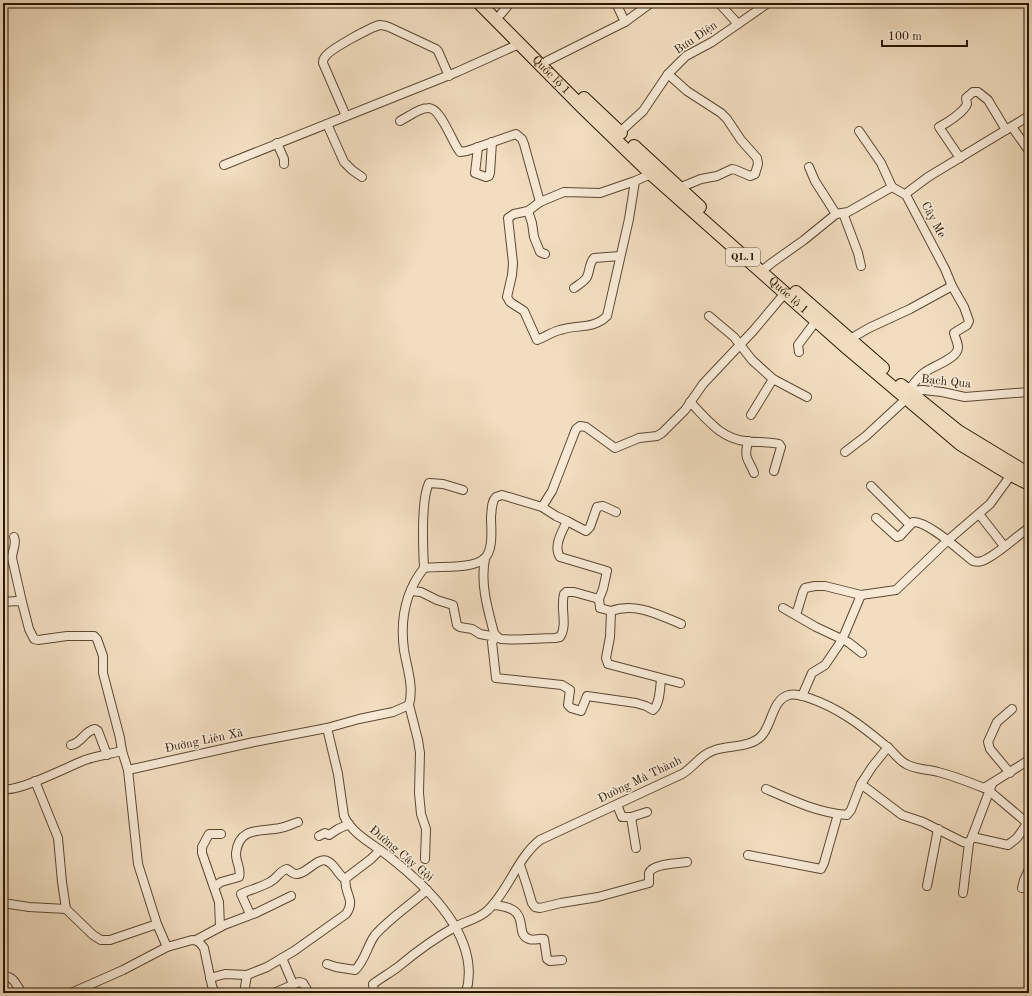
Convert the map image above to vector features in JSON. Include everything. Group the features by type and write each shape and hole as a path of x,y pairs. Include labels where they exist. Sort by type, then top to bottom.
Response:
{"highway":[{"name":"Quốc lộ 1","path":"479,3 651,174 763,270 850,339 960,444 1011,475 1029,484"},
{"name":"Quốc lộ 1","path":"489,3 546,61 679,188 785,293 907,395 958,431 1029,474"}],"street":[{"path":"500,14 510,3"},
{"path":"616,3 625,22"},
{"path":"546,61 625,22 651,3"},
{"name":"Bưu Điện","path":"620,132 643,111 668,74 686,56 712,42 738,24 718,3"},
{"path":"738,24 768,3"},
{"path":"346,116 323,60 327,54 336,48 363,32 377,26 381,25 389,27 436,49 449,76"},
{"path":"224,165 449,76 519,44"},
{"path":"668,74 687,91 724,117 741,140 753,152 757,158 758,164 755,174 751,176 732,169 717,176 701,179 679,188"},
{"path":"960,158 939,127 948,123 964,109 967,104 966,98 973,92 978,92 988,100 1009,129 1029,151"},
{"path":"400,121 421,110 428,108 434,109 441,118 460,152 516,134 522,138 540,202"},
{"name":"Cây Me","path":"907,395 917,379 924,372 958,351 954,333 967,325 970,321 952,286 945,268 906,195 928,177 1029,116"},
{"path":"327,124 344,162 352,170 362,176"},
{"path":"859,131 881,163 892,187 906,195"},
{"path":"478,147 475,172 486,177 489,176 492,164 492,142"},
{"path":"277,143 284,159 284,164"},
{"path":"809,167 815,181 839,214 858,253 861,266"},
{"path":"635,181 632,206 607,316 598,323 589,326 560,329 537,340 524,311 510,302 508,298 513,263 508,218 564,192 600,193 651,174"},
{"path":"763,270 839,214 892,187"},
{"path":"528,210 536,244 540,252 545,254"},
{"path":"574,288 588,276 591,260 594,258 620,256"},
{"path":"850,339 952,286"},
{"path":"542,507 552,491 576,429 580,426 586,427 615,448 644,436 657,436 670,426 703,384 785,293"},
{"path":"709,316 734,337 752,360 773,380 808,397"},
{"path":"799,352 798,345 816,320"},
{"path":"750,415 773,380"},
{"name":"Bạch Qua","path":"907,395 923,390 965,397 1029,392"},
{"path":"845,452 866,436 907,395"},
{"path":"690,402 708,422 719,431 738,440 779,444 781,447 774,471"},
{"path":"748,441 746,458 752,466 754,473"},
{"path":"796,615 805,588 825,586 861,595 896,590 947,541 990,504 1011,475"},
{"path":"425,859 426,829 420,799 420,753 409,705 411,690 404,650 403,620 405,606 411,591 419,574 424,568 423,535 427,487 429,483 443,484 463,490"},
{"path":"870,486 910,525"},
{"path":"496,637 487,606 484,576 485,559 490,550 492,505 496,497 502,495 542,507 556,516 586,530 590,527 597,507 603,506 616,512"},
{"path":"979,514 1004,546"},
{"path":"876,518 897,537 900,536 910,525 917,522 927,525 976,562 988,558 1029,528"},
{"path":"567,521 558,541 558,554 560,557 606,572 603,589 599,598 600,608 611,610 626,608 644,610 681,624"},
{"path":"14,537 16,543 12,553 12,558 29,629 34,639 45,640 66,636 84,635 94,636 97,639 103,656 102,673 128,770 138,864 157,924 167,947"},
{"path":"424,568 459,567 485,559"},
{"path":"411,591 421,592 436,600 453,605 457,625 460,627 472,629 480,634 512,639 560,637 563,632 562,608 564,594 566,592 574,592 599,598"},
{"path":"802,696 812,674 824,665 845,633 861,595"},
{"path":"3,602 22,602"},
{"path":"783,608 854,645 862,653"},
{"path":"611,610 610,637 606,654 607,662 612,665 680,683"},
{"path":"496,637 492,642 496,678 562,685 570,690 568,705 577,710 581,711 587,696 636,703 653,710 656,708 661,679"},
{"name":"Đường Mâ Thành","path":"374,993 373,984 421,948 456,926 480,916 487,911 493,905 531,848 540,840 690,770 706,754 716,749 729,748 756,741 763,735 781,698 788,695 802,696 824,703 850,717 888,747 906,764 988,788 1025,821 1026,825 1017,838 1008,845 971,840"},
{"name":"Đường Liên Xã","path":"128,770 254,742 327,728 359,719 393,712 409,705"},
{"path":"1010,772 990,748 988,742 997,722 1012,709"},
{"name":"Đường Cây Gội","path":"327,728 338,774 344,816 349,824 358,833 398,863 427,890 456,926 468,960 466,993"},
{"path":"71,745 80,741 85,733 95,729 98,731 107,755"},
{"path":"766,788 791,800 822,810 847,815 852,810 861,784 888,747"},
{"path":"3,789 12,788 35,781 87,760 122,751"},
{"path":"963,893 971,840 988,788 1029,760"},
{"path":"35,781 58,838 66,909 98,939 106,941 157,924"},
{"path":"861,784 902,814 938,829 963,842 971,840"},
{"path":"617,805 622,817 631,817 647,812"},
{"path":"748,855 821,869 838,814"},
{"path":"631,817 636,848"},
{"path":"214,887 221,882 239,877 241,872 236,853 240,840 243,836 257,830 264,831 281,828 298,822"},
{"path":"319,836 325,833 329,835 332,834 338,829 349,824"},
{"path":"927,886 938,829"},
{"path":"220,927 219,902 202,853 202,847 209,834 222,834"},
{"path":"345,879 380,850"},
{"path":"210,978 225,974 246,975 267,967 299,948 346,914 350,908 350,900 345,879 341,877 327,860 321,860 298,874 293,874 288,869 280,871 276,878 270,882 240,894 250,914"},
{"path":"520,865 532,903 535,907 540,908 598,897 649,883 649,874 657,867 687,862"},
{"path":"1022,888 1029,869"},
{"path":"327,964 355,970 370,942 379,930 427,890"},
{"path":"71,993 123,970 167,947 196,940 220,927 291,896"},
{"path":"3,903 29,907 66,909"},
{"path":"493,905 502,905 515,910 518,914 522,930 526,938 530,940 541,938 544,939 547,959 550,961 562,960"},
{"path":"196,940 204,948 210,978 215,993"},
{"path":"282,958 293,984"},
{"path":"246,975 245,987 247,993"},
{"path":"3,976 9,976 12,978 22,993"},
{"path":"274,993 299,982 304,983 309,993"}]}
